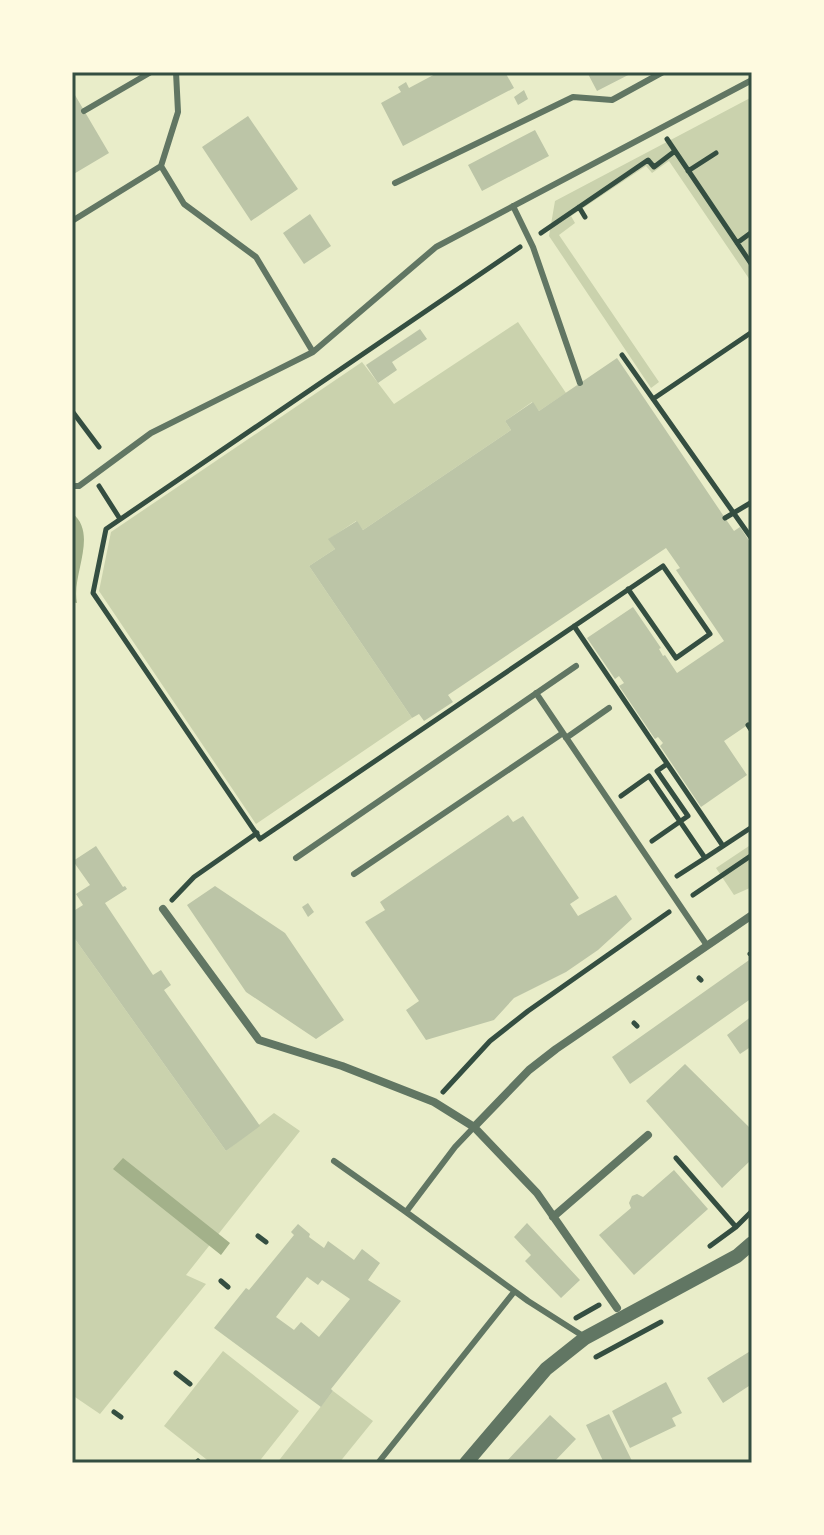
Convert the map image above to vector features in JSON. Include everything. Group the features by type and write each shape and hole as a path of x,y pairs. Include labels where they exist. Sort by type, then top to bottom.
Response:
{"street":[{"path":"163,909 259,1040 342,1066 434,1102 474,1127 537,1193 620,1313"},
{"path":"474,1127 529,1070 556,1049 752,915"},
{"path":"553,1217 648,1135"},
{"path":"466,1463 546,1369 585,1338 620,1313 737,1256 752,1243"}],"lane":[{"path":"84,111 151,72"},
{"path":"72,221 161,166 178,112 176,72"},
{"path":"395,183 573,97 612,100 663,72"},
{"path":"72,486 79,486 151,433 313,352 436,247 752,80"},
{"path":"161,166 184,204 256,257 313,352"},
{"path":"513,206 529,240 580,383"},
{"path":"296,858 576,666"},
{"path":"536,693 706,944"},
{"path":"354,874 609,708"},
{"path":"406,1212 474,1127"},
{"path":"334,1161 514,1292 585,1338"},
{"path":"378,1463 514,1292"}],"path":[{"path":"660,129 752,265"},
{"path":"628,589 676,658 710,634 663,566 628,589 260,839 93,593 106,529 648,160 654,167 675,151"},
{"path":"688,171 716,153"},
{"path":"579,207 585,217"},
{"path":"737,243 752,232"},
{"path":"653,399 752,332"},
{"path":"622,355 751,535"},
{"path":"72,411 99,447"},
{"path":"93,476 120,519"},
{"path":"725,518 752,502"},
{"path":"574,626 723,846"},
{"path":"748,725 752,731"},
{"path":"641,849 688,816 657,771 667,764"},
{"path":"611,803 649,776 705,858"},
{"path":"666,884 752,827"},
{"path":"163,909 194,877 257,833"},
{"path":"693,895 752,855"},
{"path":"434,1102 490,1041 670,911"},
{"path":"676,1158 736,1227"},
{"path":"258,1236 266,1242"},
{"path":"221,1281 228,1287"},
{"path":"588,1361 669,1317"},
{"path":"176,1373 190,1384"},
{"path":"114,1412 121,1417"}],"shaded area":[{"path":"752,97 752,283 669,161 652,173 646,166 571,216 575,223 559,235 659,382 651,388 549,236 555,201"},
{"path":"518,322 566,393 539,411 532,402 505,421 511,430 363,530 356,521 329,539 335,549 309,566 412,718 256,824 99,591 111,532 362,362 394,404"},
{"path":"72,513 80,522 84,543 77,603 72,602"},
{"path":"752,844 752,887 734,895 716,868"},
{"path":"72,935 226,1151 274,1113 300,1131 186,1275 206,1284 100,1414 72,1395"},
{"path":"123,1158 230,1243 221,1255 113,1169"},
{"path":"223,1351 299,1411 258,1463 211,1463 164,1426"},
{"path":"333,1391 373,1421 339,1463 277,1463"}],"building":[{"path":"439,72 505,72 514,88 403,146 381,103 401,92 398,87 406,82 409,88"},
{"path":"587,72 634,72 597,91"},
{"path":"72,90 109,153 72,175"},
{"path":"524,90 528,99 518,105 514,97"},
{"path":"248,116 298,189 251,221 202,147"},
{"path":"535,130 549,156 482,191 468,165"},
{"path":"310,214 331,246 304,264 283,233"},
{"path":"420,329 427,339 392,362 397,370 378,383 366,365"},
{"path":"617,358 734,531 740,527 752,545 752,722 724,741 747,775 701,807 660,746 663,743 658,737 655,739 619,686 624,683 619,676 615,679 587,638 633,607 677,673 724,641 676,570 680,568 666,548 448,695 453,702 424,721 419,714 412,718 309,566 335,549 328,539 357,521 363,530 511,430 505,421 533,402 539,411"},
{"path":"508,815 513,822 523,816 579,898 570,904 578,916 616,895 632,919 598,950 566,972 514,998 494,1020 426,1040 406,1010 419,1001 365,922 385,910 380,902"},
{"path":"96,846 127,889 105,903 153,975 161,970 171,985 164,990 260,1126 226,1151 72,935 72,912 83,905 76,894 90,885 73,861"},
{"path":"215,886 285,933 344,1020 316,1039 246,992 187,905"},
{"path":"308,903 314,912 308,917 302,907"},
{"path":"752,958 752,998 630,1084 612,1057"},
{"path":"752,1016 752,1046 740,1054 727,1035"},
{"path":"685,1064 749,1127 752,1125 752,1159 722,1188 646,1101"},
{"path":"674,1170 708,1209 634,1275 599,1235 631,1208 629,1203 632,1196 637,1194 643,1197"},
{"path":"527,1223 580,1280 561,1298 525,1261 531,1255 514,1237"},
{"path":"298,1224 324,1248 328,1241 354,1260 362,1249 380,1263 368,1280 401,1301 331,1389 333,1391 321,1407 214,1328 294,1235 291,1232","holes":["307,1277 318,1285 322,1280 350,1299 319,1337 301,1322 294,1330 276,1317"]},
{"path":"752,1350 752,1384 723,1403 707,1378"},
{"path":"666,1382 682,1413 672,1418 676,1426 630,1448 612,1411"},
{"path":"609,1414 633,1463 604,1463 586,1425"},
{"path":"550,1415 576,1439 553,1463 505,1463"}]}
